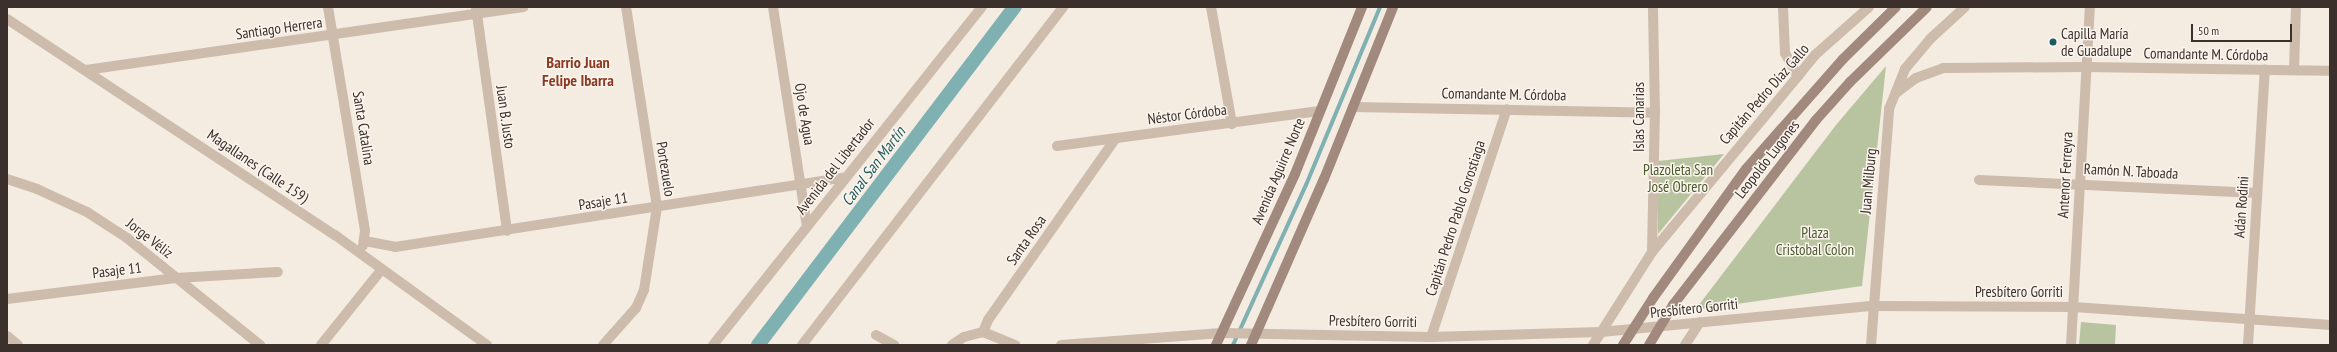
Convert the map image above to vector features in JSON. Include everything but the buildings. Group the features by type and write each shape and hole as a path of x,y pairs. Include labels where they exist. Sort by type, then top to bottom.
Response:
{"main road":[{"name":"Avenida Aguirre Norte","path":"1216,345 1295,174 1362,7"},
{"path":"1251,345 1252,335 1353,107 1393,7"},
{"name":"Leopoldo Lugones","path":"1623,345 1746,169 1843,59 1896,7"},
{"name":"Leopoldo Lugones","path":"1650,345 1673,306 1816,120 1850,82 1927,7"}],"street":[{"name":"Santa Catalina","path":"328,7 334,35 366,232 365,241 360,254"},
{"name":"Santiago Herrera","path":"86,70 334,35 476,10 523,7"},
{"name":"Portezuelo","path":"603,345 636,308 644,290 657,207 626,7"},
{"name":"Ojo de Agua","path":"773,7 807,226"},
{"name":"Avenida del Libertador","path":"713,345 845,177 982,7"},
{"path":"802,345 1063,7"},
{"path":"1211,7 1232,124"},
{"name":"Islas Canarias","path":"1652,7 1655,113 1652,252"},
{"path":"1783,7 1785,53 1798,76"},
{"name":"Capitán Pedro Díaz Gallo","path":"1593,345 1652,252 1798,76 1816,56 1869,7"},
{"name":"Juan Milburg","path":"1871,345 1889,109 1905,69 1930,39 1965,7"},
{"name":"Antenor Ferreyra","path":"2071,345 2090,7"},
{"path":"2294,70 2296,7"},
{"name":"Juan B. Justo","path":"476,10 507,231"},
{"name":"Magallanes (Calle 159)","path":"7,19 86,70 360,254 487,345"},
{"name":"Comandante M. Córdoba","path":"1896,93 1916,78 1943,68 2087,67 2330,71"},
{"name":"Adán Rodini","path":"2248,345 2265,70"},
{"name":"Comandante M. Córdoba","path":"1353,107 1655,113"},
{"name":"Capitán Pedro Pablo Gorostiaga","path":"1431,337 1506,109"},
{"name":"Néstor Córdoba","path":"1057,146 1232,124 1320,111"},
{"name":"Santa Rosa","path":"983,332 988,320 1115,139"},
{"name":"Pasaje 11","path":"365,241 395,247 507,231 845,177"},
{"name":"Jorge Véliz","path":"7,179 37,189 86,212 127,238 260,345"},
{"name":"Ramón N. Taboada","path":"1979,180 2079,183 2257,193"},
{"path":"321,345 382,269"},
{"name":"Pasaje 11","path":"7,299 176,278 278,272"},
{"name":"Presbítero Gorriti","path":"1062,345 1222,334 1431,337 1601,332 1873,306 2074,307 2330,325"},
{"path":"1685,345 1700,322"},
{"path":"952,345 964,337 983,332 1016,345"},
{"path":"876,335 894,345"},
{"path":"7,336 18,345"}],"green space":[{"name":"Plaza Cristobal Colon","path":"1886,66 1862,286 1695,310 1836,125"},
{"name":"Plazoleta San José Obrero","path":"1724,154 1658,234 1658,161"},
{"path":"2081,322 2116,325 2115,345 2079,345"}],"waterway":[{"name":"Canal San Martín","path":"758,345 1015,7"},
{"path":"1233,345 1306,185 1380,7"}],"place":[{"name":"Capilla María de Guadalupe","path":"2053,42"}],"district":[{"name":"Barrio Juan Felipe Ibarra","path":"578,71"}]}
